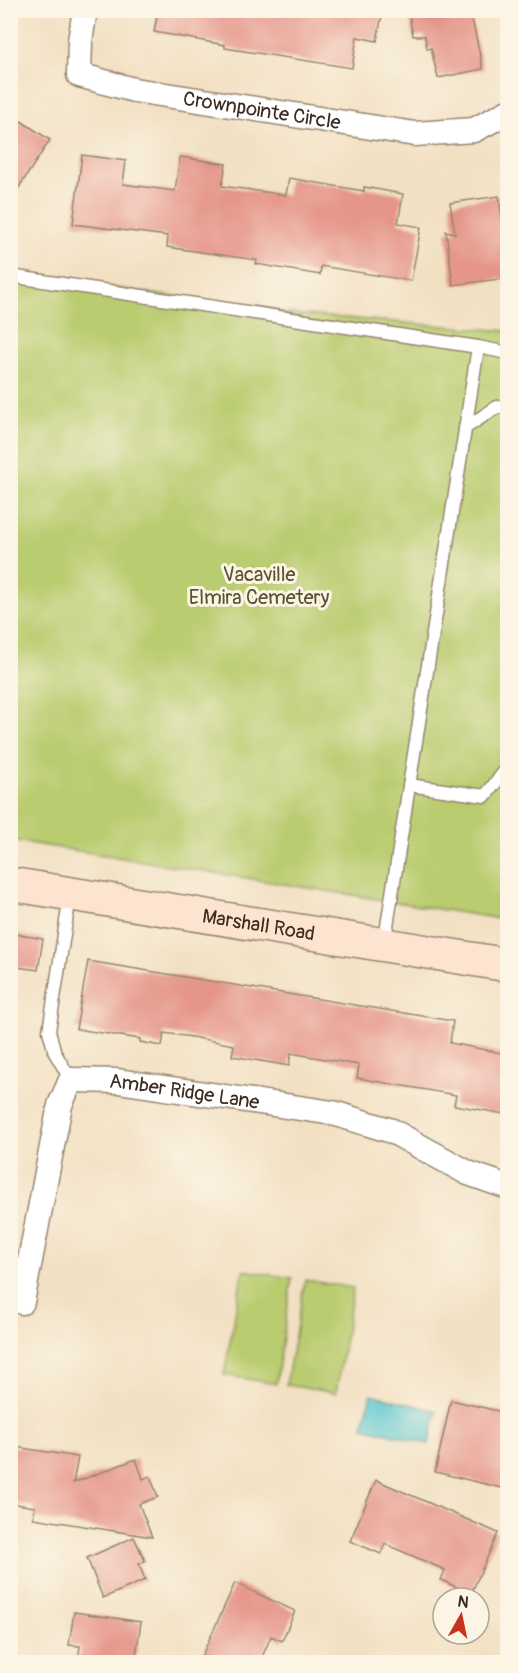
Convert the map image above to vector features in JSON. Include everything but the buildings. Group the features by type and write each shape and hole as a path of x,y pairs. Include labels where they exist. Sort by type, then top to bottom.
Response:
{"street":[{"name":"Crownpointe Circle","path":"85,10 80,41 79,75 134,90 415,134 474,130 507,112"},
{"name":"Marshall Road","path":"10,884 507,965"},
{"name":"Amber Ridge Lane","path":"71,1080 118,1081 333,1113 392,1131 468,1173 507,1187"},
{"path":"22,1302 60,1105 71,1080"}],"lane":[{"path":"10,276 507,353"},
{"path":"384,945 478,347"},
{"path":"465,428 496,407 507,408"},
{"path":"409,785 485,796 507,767"},
{"path":"70,893 49,1031 55,1053 71,1080"}],"green space":[{"name":"Vacaville Elmira Cemetery","path":"10,273 293,314 507,331 507,920 11,840"},
{"path":"243,1270 292,1278 276,1384 224,1375"},
{"path":"305,1280 353,1288 336,1393 286,1385"}],"water":[{"path":"371,1394 437,1411 429,1444 363,1427"}]}
